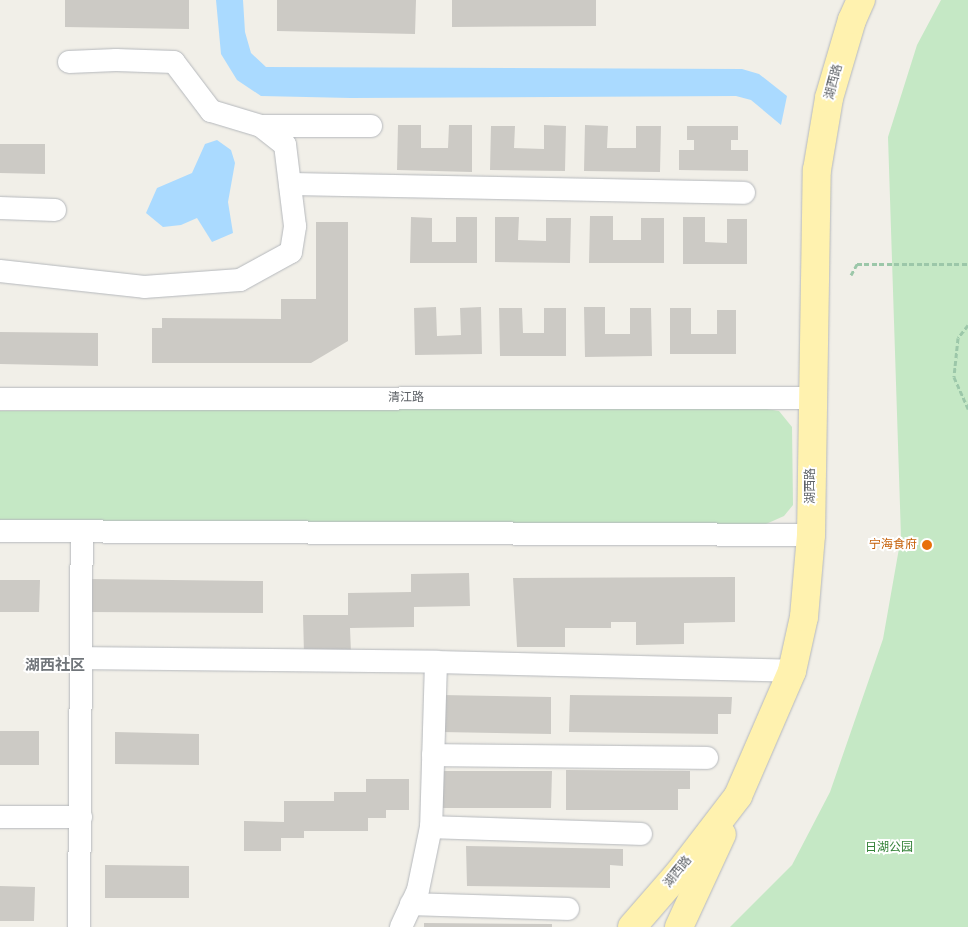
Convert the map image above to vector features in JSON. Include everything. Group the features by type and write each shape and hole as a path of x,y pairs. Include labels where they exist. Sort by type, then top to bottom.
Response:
{"main road":[{"name":"湖西路","path":"632,927 679,873 738,796 792,671 804,617 811,535 817,170 829,98 852,20 861,0"},
{"path":"678,927 738,796"}],"street":[{"path":"69,62 116,60 174,62 211,111 261,126 371,126"},
{"path":"0,271 144,286 240,280 291,252 295,226 285,145 261,126"},
{"path":"290,184 744,193"},
{"path":"0,208 55,210"},
{"name":"清江路","path":"0,399 812,398"},
{"path":"0,531 811,535"},
{"path":"79,927 82,531"},
{"path":"82,658 436,662 792,671"},
{"path":"401,927 418,890 431,827 436,662"},
{"path":"433,755 707,758"},
{"path":"0,817 80,817"},
{"path":"431,827 641,834"},
{"path":"412,904 568,909"}],"path":[{"path":"851,275 856,264 968,264"},
{"path":"968,325 958,338 954,377 968,409"}],"green space":[{"name":"日湖公园","path":"941,0 968,0 968,927 730,927 792,865 830,792 883,639 901,537 888,137 917,45"},
{"path":"755,407 779,411 792,427 793,505 784,516 766,524 0,524 0,411"}],"water":[{"path":"216,0 243,0 245,32 251,53 266,67 742,69 759,74 787,96 781,125 751,100 736,96 351,98 261,96 237,80 221,54"},
{"path":"217,140 231,150 235,163 228,202 233,233 212,242 197,218 181,225 163,227 146,213 157,188 192,173 205,144"}],"building":[{"path":"65,0 189,0 189,29 65,27"},
{"path":"277,0 416,0 415,34 277,31"},
{"path":"452,0 596,0 596,26 452,27"},
{"path":"398,125 421,125 421,148 448,148 449,125 472,125 472,172 397,170"},
{"path":"544,125 566,126 565,171 490,170 491,126 515,126 514,148 544,149"},
{"path":"585,125 608,126 607,148 636,148 636,126 661,126 660,172 584,171"},
{"path":"687,126 738,126 738,140 731,140 731,150 748,150 748,171 679,170 679,150 694,150 694,140 687,140"},
{"path":"0,144 45,144 45,174 0,173"},
{"path":"590,216 613,216 613,240 641,240 641,218 664,218 664,263 589,263"},
{"path":"411,217 432,218 432,242 456,242 456,217 477,217 477,263 410,263"},
{"path":"495,217 519,217 518,240 546,241 546,218 571,218 570,263 495,262"},
{"path":"683,217 705,217 705,242 727,243 727,219 747,219 747,264 683,264"},
{"path":"316,222 348,222 348,341 311,363 152,363 152,328 162,328 162,318 281,319 281,299 316,299"},
{"path":"436,307 437,336 461,335 460,308 481,307 482,354 415,355 414,308"},
{"path":"584,307 605,307 605,334 630,334 630,308 651,308 652,356 585,357"},
{"path":"499,308 522,308 523,333 544,333 544,308 566,308 566,356 500,356"},
{"path":"670,308 691,308 691,334 717,334 717,310 736,310 736,354 670,354"},
{"path":"0,332 98,333 98,366 0,364"},
{"path":"469,573 470,606 414,607 414,627 350,628 351,653 304,654 303,615 348,615 348,593 411,592 411,574"},
{"path":"735,577 735,622 684,623 684,644 636,645 636,622 611,622 611,628 565,628 565,647 517,647 513,578"},
{"path":"88,579 263,581 263,613 88,612"},
{"path":"0,580 40,580 39,612 0,612"},
{"path":"442,695 551,697 551,734 441,732"},
{"path":"570,695 732,697 731,714 718,714 718,734 569,732"},
{"path":"0,731 39,731 39,765 0,765"},
{"path":"115,732 199,734 199,765 115,764"},
{"path":"566,770 690,771 690,789 678,789 678,810 566,810"},
{"path":"442,771 552,771 551,808 443,808"},
{"path":"366,779 409,779 409,810 386,810 386,818 368,818 368,831 304,831 304,838 281,838 281,851 244,851 244,821 284,822 284,801 334,801 334,792 366,792"},
{"path":"466,846 623,849 623,866 610,865 610,888 467,886"},
{"path":"105,865 189,866 189,898 105,898"},
{"path":"0,886 35,887 34,921 0,921"},
{"path":"424,923 552,924 552,927 424,927"}],"place":[{"name":"宁海食府","path":"927,545"}],"district":[{"name":"湖西社区","path":"55,666"}]}
